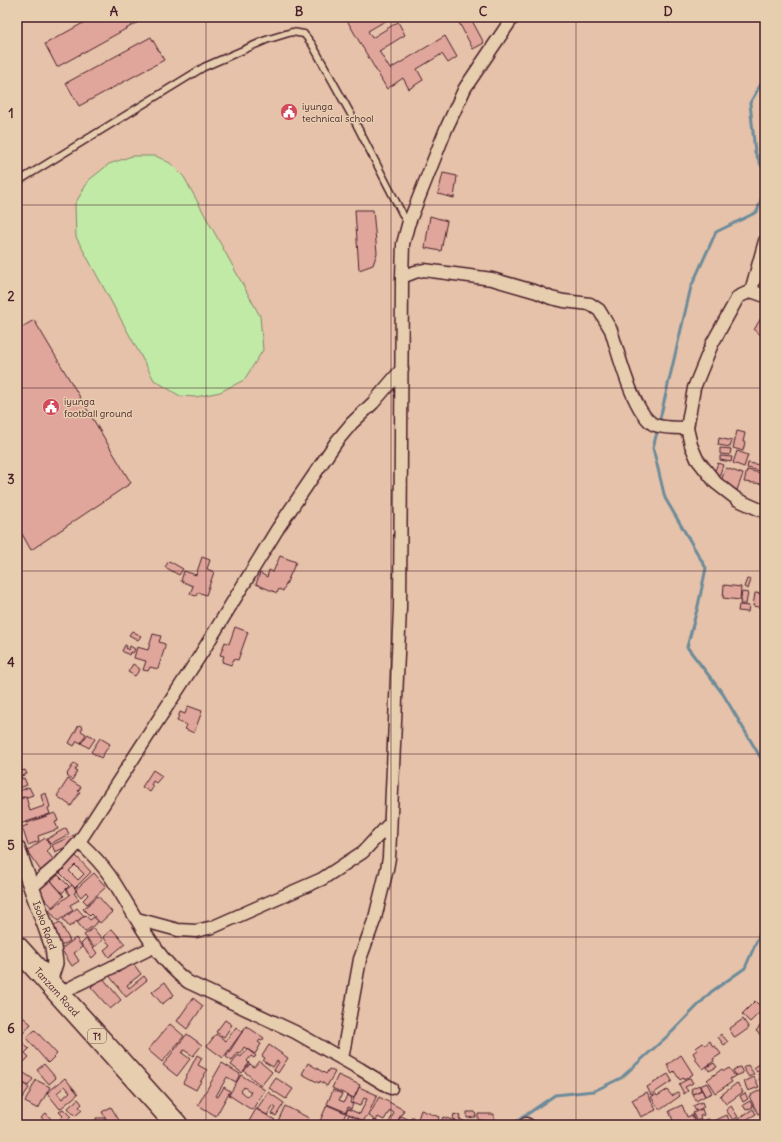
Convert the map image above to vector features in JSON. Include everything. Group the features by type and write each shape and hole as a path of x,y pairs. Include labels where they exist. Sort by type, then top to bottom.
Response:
{"highway":[{"name":"Tanzam Road","path":"17,947 177,1125"}],"street":[{"path":"342,1059 360,959 375,918 387,869 400,608 403,244 408,224 419,194 465,88 513,17"},
{"path":"751,291 765,240"},
{"path":"402,277 424,270 492,278 551,298 564,301 583,302 596,307 602,314 611,330 634,398 646,417 654,425 687,428"},
{"path":"765,296 751,291 738,297 712,344 694,388 687,428 697,459 716,484 738,500 765,512"},
{"path":"31,888 60,863 79,842 201,654 278,528 337,441 352,423 373,404 402,369"},
{"path":"137,919 178,930 196,931 213,927 322,879 334,872 363,852 390,823"},
{"path":"79,842 98,860 164,960 178,975 188,982 295,1032 391,1088"},
{"name":"Isoko Road","path":"17,848 53,947 55,963 54,988"},
{"path":"54,988 155,946"}],"lane":[{"path":"17,182 204,67 266,40 292,32 304,34 312,44 353,118 408,224"}],"green space":[{"path":"132,156 156,156 170,163 184,177 260,316 263,350 244,380 220,392 196,397 180,396 154,380 76,237 75,204 89,180 109,164"}],"building":[{"path":"94,17 140,17 142,20 57,67 45,44"},
{"path":"345,17 392,17 368,31 372,38 398,22 405,35 379,51 390,69 445,36 457,57 448,63 442,54 417,69 423,80 409,89 403,78 387,89"},
{"path":"456,17 470,17 484,43 473,49"},
{"path":"151,37 164,60 79,106 66,83"},
{"path":"443,173 457,176 454,198 438,194"},
{"path":"355,210 373,210 377,253 373,265 359,270"},
{"path":"430,216 447,221 441,251 425,248"},
{"path":"765,311 765,335 764,337 754,330"},
{"name":"iyunga football ground","path":"34,320 131,483 31,550 17,525 17,330"},
{"path":"737,431 745,433 743,451 733,448"},
{"path":"719,438 732,441 730,447 718,445"},
{"path":"720,448 731,449 730,455 720,454"},
{"path":"737,451 748,455 744,467 733,463"},
{"path":"720,456 732,457 731,462 720,460"},
{"path":"718,463 723,465 719,477 713,475"},
{"path":"748,463 761,465 760,471 747,468"},
{"path":"726,468 743,474 737,490 720,483"},
{"path":"747,470 765,474 764,484 744,482"},
{"path":"280,556 296,562 283,591 279,589 277,593 256,584 260,573 267,577 269,570 273,572"},
{"path":"202,557 210,560 207,569 214,572 206,595 198,592 196,596 190,594 193,586 181,581 184,571 196,575"},
{"path":"169,561 183,569 179,575 165,567"},
{"path":"747,579 751,580 748,589 744,587"},
{"path":"724,585 741,587 740,600 723,598"},
{"path":"742,592 748,593 746,604 740,604"},
{"path":"755,593 765,594 763,608 753,606"},
{"path":"739,605 749,606 748,612 738,611"},
{"path":"235,627 248,632 238,660 234,659 231,665 222,662 224,656 220,655 225,642 229,644"},
{"path":"132,631 141,636 138,640 129,635"},
{"path":"153,634 161,636 159,642 165,644 165,647 158,669 150,667 148,671 143,670 146,661 134,658 137,647 148,650"},
{"path":"125,645 127,646 126,648 128,650 130,646 135,649 133,653 130,652 129,655 122,651"},
{"path":"133,664 140,669 135,676 128,672"},
{"path":"188,706 202,711 194,733 185,729 187,725 177,721 180,712 185,714"},
{"path":"79,725 83,727 81,731 86,734 81,743 77,741 74,746 69,743"},
{"path":"88,734 95,739 89,748 81,743"},
{"path":"100,738 110,744 101,758 91,752"},
{"path":"17,762 19,762 22,771 25,770 27,774 21,776 22,779 24,778 27,785 17,789"},
{"path":"74,763 78,766 75,770 77,772 72,780 67,776 67,774"},
{"path":"153,770 162,776 156,783 153,781 151,785 154,786 150,792 142,787"},
{"path":"68,779 81,787 78,791 80,792 71,806 57,796"},
{"path":"29,787 33,795 17,799 17,792"},
{"path":"46,793 50,807 48,808 50,814 20,824 17,815 17,800 26,797 30,811 44,806 41,795"},
{"path":"55,813 58,821 55,822 58,829 38,836 39,841 28,845 22,827 28,825 27,823"},
{"path":"66,828 69,834 50,844 47,839"},
{"path":"74,835 77,842 55,852 52,845"},
{"path":"45,838 51,847 47,851 55,862 41,871 27,851"},
{"path":"76,856 91,872 75,888 60,873","holes":["75,865 84,874 78,880 69,871"]},
{"path":"94,873 106,887 87,904 83,900 88,895 86,892 81,897 75,890"},
{"path":"58,875 69,886 62,893 51,881"},
{"path":"49,878 64,896 52,907 36,889"},
{"path":"72,885 77,891 74,893 79,900 70,905 73,910 58,921 49,910 70,895 66,890"},
{"path":"98,896 112,912 100,923 92,914 90,916 83,909"},
{"path":"77,908 84,916 69,927 63,919"},
{"path":"85,915 90,920 94,917 98,922 85,932 77,922"},
{"path":"60,922 70,941 61,946 51,927"},
{"path":"93,928 103,940 94,947 84,935"},
{"path":"112,929 125,944 109,957 104,950 110,945 103,937"},
{"path":"76,938 82,947 74,953 79,961 72,966 61,949"},
{"path":"86,939 97,953 92,958 81,944"},
{"path":"132,962 141,974 127,985 129,988 144,976 147,980 126,997 108,974 115,969 118,973"},
{"path":"102,977 121,1000 110,1009 91,987"},
{"path":"165,982 174,995 162,1004 152,992"},
{"path":"193,998 203,1006 187,1029 177,1021"},
{"path":"755,1001 763,1009 750,1022 742,1014"},
{"path":"18,1013 31,1024 20,1037 17,1034"},
{"path":"743,1019 749,1028 735,1038 729,1029"},
{"path":"225,1020 232,1025 224,1037 216,1032"},
{"path":"765,1020 765,1037 764,1038 756,1031"},
{"path":"170,1024 184,1036 162,1062 148,1050"},
{"path":"246,1026 264,1038 262,1041 260,1040 258,1042 261,1044 255,1054 244,1047 240,1054 237,1053 232,1061 226,1057"},
{"path":"236,1027 242,1032 223,1058 207,1046 216,1034 226,1041"},
{"path":"35,1030 57,1054 48,1063 26,1038"},
{"path":"187,1034 202,1045 193,1056 184,1050 182,1053 190,1059 177,1076 163,1065"},
{"path":"721,1034 728,1042 724,1045 718,1037"},
{"path":"710,1041 713,1047 715,1046 721,1054 713,1059 714,1061 703,1069 695,1059 696,1058 693,1053 697,1050 696,1048 703,1043 705,1045"},
{"path":"22,1042 29,1049 25,1053 29,1057 18,1068 17,1048"},
{"path":"269,1045 288,1058 278,1073 274,1070 279,1062 277,1061 273,1067 263,1061 265,1058 262,1056"},
{"path":"247,1049 256,1056 254,1058 251,1056 247,1061 249,1063 242,1073 231,1065 238,1055 241,1057"},
{"path":"197,1055 202,1058 198,1065 207,1070 196,1090 183,1083"},
{"path":"681,1055 693,1074 684,1080 683,1078 680,1080 674,1071 672,1073 667,1065"},
{"path":"259,1061 272,1072 261,1086 244,1071 250,1064 254,1067"},
{"path":"222,1063 240,1074 236,1082 227,1077 216,1096 218,1097 224,1087 230,1091 216,1116 198,1105"},
{"path":"308,1063 326,1074 329,1069 335,1072 327,1086 320,1081 319,1083 302,1074"},
{"path":"714,1063 717,1067 709,1071 707,1067"},
{"path":"761,1063 764,1067 757,1072 754,1068"},
{"path":"44,1064 56,1078 49,1084 37,1070"},
{"path":"748,1065 754,1074 749,1077 743,1068"},
{"path":"740,1067 743,1073 736,1076 733,1070"},
{"path":"729,1068 735,1076 730,1079 732,1082 715,1093 707,1080 722,1069 724,1071"},
{"path":"18,1069 33,1079 28,1086 17,1078"},
{"path":"765,1070 765,1089 759,1079 758,1074"},
{"path":"668,1074 672,1081 651,1095 647,1087"},
{"path":"241,1075 265,1090 252,1110 229,1095","holes":["244,1087 251,1092 248,1097 241,1091"]},
{"path":"338,1075 360,1085 354,1098 332,1088"},
{"path":"754,1077 759,1087 748,1091 744,1082"},
{"path":"65,1078 78,1094 60,1109 47,1093","holes":["65,1086 70,1092 62,1099 57,1093"]},
{"path":"276,1078 293,1089 286,1099 269,1088"},
{"path":"690,1078 693,1083 685,1087 688,1091 684,1094 679,1084"},
{"path":"36,1080 50,1087 38,1109 25,1102"},
{"path":"707,1083 712,1093 705,1096 700,1086"},
{"path":"737,1083 743,1092 726,1104 720,1096"},
{"path":"24,1084 29,1088 20,1101 17,1099 17,1090 19,1091"},
{"path":"699,1085 701,1090 693,1094 691,1089"},
{"path":"359,1087 377,1095 364,1121 346,1113 348,1109 360,1114 367,1099 364,1098 360,1106 352,1103"},
{"path":"762,1089 765,1096 765,1111 758,1114 749,1096"},
{"path":"333,1090 342,1094 339,1100 344,1102 347,1095 352,1098 350,1103 353,1104 351,1109 348,1107 346,1112 327,1104"},
{"path":"667,1090 672,1096 678,1092 680,1096 660,1110 651,1097 656,1094 657,1096"},
{"path":"702,1090 705,1096 696,1101 693,1094"},
{"path":"268,1092 284,1103 276,1116 272,1114 276,1108 273,1106 267,1115 257,1109"},
{"path":"647,1092 656,1110 641,1117 632,1100"},
{"path":"745,1093 748,1099 743,1102 740,1096"},
{"path":"379,1097 404,1110 395,1125 388,1124 394,1113 390,1110 384,1120 378,1117 376,1121 369,1116"},
{"path":"78,1099 82,1104 79,1107 82,1110 75,1116 68,1108"},
{"path":"750,1101 753,1107 746,1110 743,1105"},
{"path":"702,1102 704,1107 696,1111 693,1106"},
{"path":"327,1105 346,1113 342,1122 336,1120 334,1125 329,1125 320,1121"},
{"path":"682,1105 687,1117 692,1115 696,1124 675,1125 669,1111"},
{"path":"285,1106 309,1118 308,1121 306,1120 304,1125 276,1125"},
{"path":"731,1106 738,1117 733,1120 726,1110"},
{"path":"111,1107 120,1122 115,1125 110,1125 102,1112"},
{"path":"63,1109 71,1117 62,1125 48,1125 41,1117 46,1113 55,1124 63,1116 59,1112"},
{"path":"256,1109 275,1120 273,1122 276,1123 275,1125 247,1125"},
{"path":"702,1109 704,1115 700,1116 701,1119 696,1121 693,1113"},
{"path":"753,1109 756,1114 737,1125 735,1121"},
{"path":"421,1110 439,1117 437,1125 416,1125"},
{"path":"467,1112 475,1112 476,1117 467,1118"},
{"path":"349,1114 365,1123 364,1125 343,1125 343,1123 345,1124"},
{"path":"454,1114 460,1116 459,1119 473,1125 454,1125 456,1120 453,1119"},
{"path":"478,1114 494,1114 494,1121 478,1120"},
{"path":"727,1115 730,1123 725,1125 714,1125 712,1122"},
{"path":"401,1116 410,1120 411,1117 414,1117 412,1124 397,1125"},
{"path":"443,1117 455,1121 453,1125 440,1125"},
{"path":"96,1118 105,1118 105,1125 96,1125"},
{"path":"709,1119 711,1125 698,1125 697,1122"},
{"path":"373,1120 385,1125 367,1125 368,1121 372,1123"}],"waterway":[{"path":"765,81 761,84 750,103 755,152 765,173"},
{"path":"659,423 691,287 716,232 757,212 765,187"},
{"path":"658,428 653,448 665,498 706,568 687,647 723,694 765,765"},
{"path":"514,1125 513,1124 555,1095 594,1091 621,1078 672,1032 711,992 745,968 765,922"}],"place":[{"name":"iyunga technical school","path":"289,112"},
{"name":"iyunga football ground","path":"51,407"}]}
